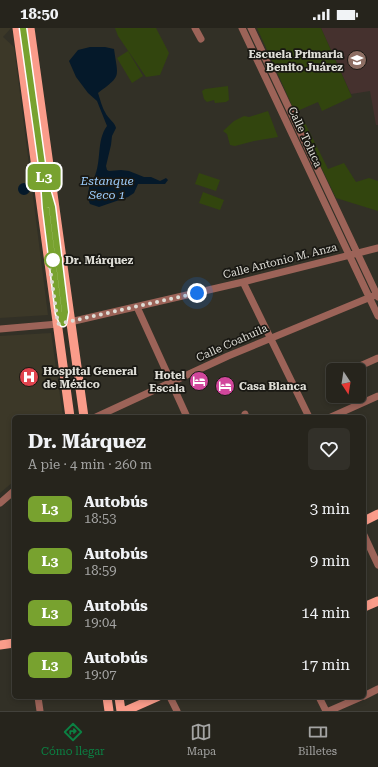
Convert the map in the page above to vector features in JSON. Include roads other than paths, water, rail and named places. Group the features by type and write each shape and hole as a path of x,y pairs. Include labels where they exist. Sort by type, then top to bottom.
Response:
{"main road":[{"path":"17,28 70,415"},
{"path":"30,28 84,415"},
{"path":"366,519 378,514"},
{"path":"366,606 378,601"},
{"path":"0,645 12,643"},
{"path":"107,699 109,711"},
{"path":"119,699 121,711"},
{"path":"124,711 152,699"}],"street":[{"path":"195,28 201,39"},
{"name":"Calle Toluca","path":"242,28 270,79 356,253 375,296"},
{"name":"Calle Toluca","path":"251,28 270,79 348,255 375,296"},
{"name":"Calle Antonio M. Anza","path":"0,329 70,322 243,282 378,248"},
{"path":"243,282 308,415"},
{"path":"375,296 378,316"},
{"name":"Calle Coahuila","path":"100,415 271,338 375,296"},
{"path":"137,307 186,415"},
{"path":"366,363 378,358"},
{"path":"335,415 378,396"},
{"path":"0,503 12,493"},
{"path":"366,539 378,565"},
{"path":"366,695 378,689"},
{"path":"38,699 40,711"},
{"path":"171,699 176,711"},
{"path":"320,699 327,711 356,699"}],"water":[{"name":"Estanque Seco 1","path":"90,47 105,47 114,49 117,66 115,79 98,93 104,110 116,128 112,136 106,166 107,170 129,171 160,181 166,178 168,180 165,184 138,184 134,193 128,197 99,207 90,204 88,193 98,165 101,138 107,126 97,101 88,93 76,77 69,61 78,50"},
{"path":"26,183 29,184 29,194 22,195 19,194 18,187 19,184"}],"place":[{"name":"Escuela Primaria Benito Juárez","path":"357,60"},
{"name":"Dr. Márquez","path":"53,260"},
{"name":"Hospital General de México","path":"29,377"},
{"name":"Hotel Escala","path":"199,381"},
{"name":"Casa Blanca","path":"225,386"}]}
